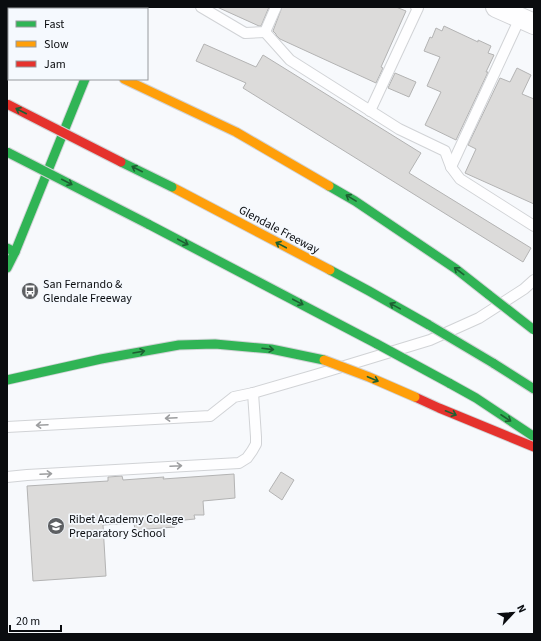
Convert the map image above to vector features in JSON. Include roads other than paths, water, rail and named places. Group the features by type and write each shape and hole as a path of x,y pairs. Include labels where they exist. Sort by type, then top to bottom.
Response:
{"main road":[{"path":"7,268 11,250 85,80"},
{"path":"126,80 236,132 348,197 456,269 534,330"},
{"name":"Glendale Freeway","path":"7,104 172,187 369,291 429,325 534,389"},
{"path":"7,152 377,344 476,398 534,436"},
{"path":"7,380 101,359 179,345 215,344 271,349 324,360 369,377 439,408 534,446"}],"street":[{"path":"496,7 527,21"}],"lane":[{"path":"201,7 245,33 265,32"},
{"path":"265,32 276,7"},
{"path":"370,111 418,8 416,7"},
{"path":"451,167 527,21"},
{"path":"265,32 290,60 399,129 445,151 451,167 460,179 534,226"},
{"path":"7,427 210,416 234,397 253,393 430,340 479,318 524,289 534,280"},
{"path":"7,477 238,463 247,458 256,444 253,393"}],"place":[{"name":"San Fernando & Glendale Freeway","path":"30,291"},
{"name":"Ribet Academy College Preparatory School","path":"56,526"}]}
